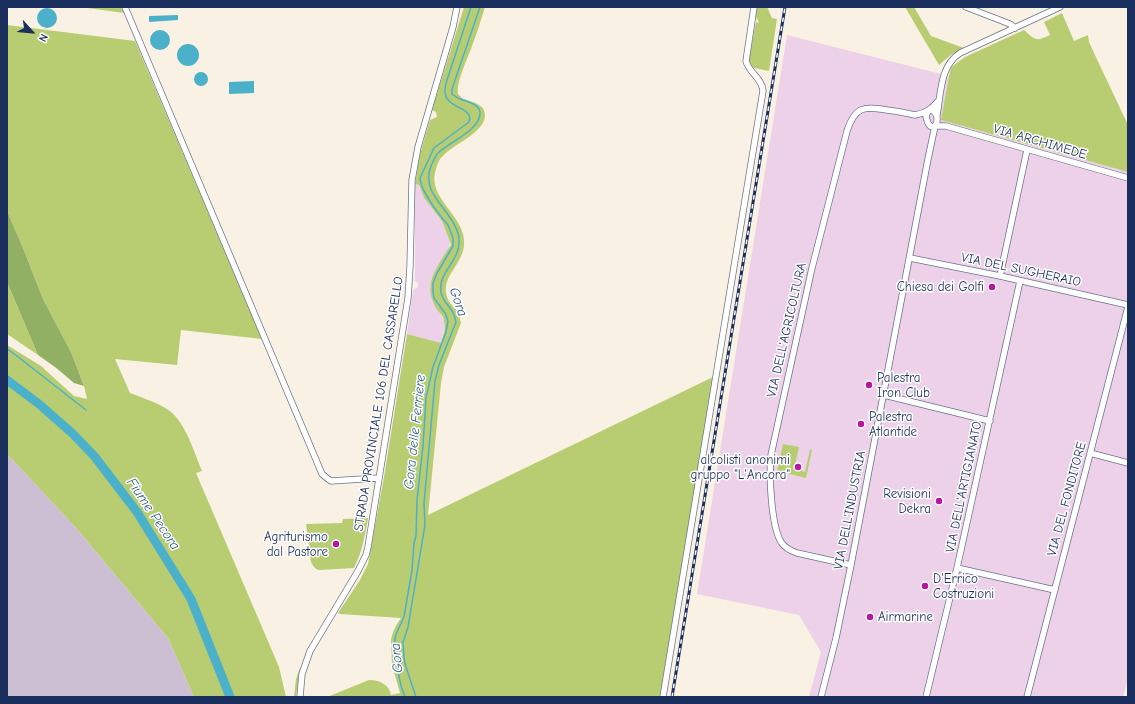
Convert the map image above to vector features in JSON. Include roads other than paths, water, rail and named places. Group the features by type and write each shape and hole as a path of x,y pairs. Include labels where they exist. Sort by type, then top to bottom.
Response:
{"street":[{"path":"125,7 322,474 331,481 379,478"},
{"name":"STRADA PROVINCIALE 106 DEL CASSARELLO","path":"300,697 302,674 310,650 358,571 366,555 408,298 412,180 414,166 453,27 457,7"},
{"path":"663,697 762,98 761,83 746,62 754,7"},
{"path":"966,7 1010,24 1015,28"},
{"name":"VIA DELL'INDUSTRIA","path":"821,697 836,638 851,565 932,137 937,123 939,100 946,69 954,58 960,53 1060,7"},
{"path":"928,111 939,100"},
{"name":"VIA DELL'AGRICOLTURA","path":"851,565 797,553 790,550 783,544 775,521 770,487 771,455 812,268 851,120 859,111 867,107 871,107 915,115 932,127 935,126"},
{"name":"VIA ARCHIMEDE","path":"928,111 934,110 937,117 946,126"},
{"name":"VIA DELL'INDUSTRIA","path":"928,111 926,116 932,137"},
{"name":"VIA DELL'AGRICOLTURA","path":"915,115 928,111"},
{"name":"VIA ARCHIMEDE","path":"935,126 946,126 1128,178"},
{"path":"1000,276 1027,150"},
{"name":"VIA DEL SUGHERAIO","path":"910,258 1000,276 1128,306"},
{"name":"VIA DELL'ARTIGIANATO","path":"926,697 958,568 1020,281"},
{"name":"VIA DEL FONDITORE","path":"1027,697 1128,306"},
{"path":"884,395 990,421"},
{"path":"1090,453 1128,464"},
{"path":"958,568 1055,590"}],"water":[{"path":"47,8 54,11 57,18 54,25 47,28 40,25 37,18 40,11"},
{"path":"178,15 178,20 149,22 149,16"},
{"path":"160,30 167,33 170,40 167,47 160,50 153,47 150,40 153,33"},
{"path":"188,44 196,47 199,55 196,63 188,66 180,63 177,55 180,47"},
{"path":"198,72 204,72 208,76 208,82 204,86 198,86 194,82 194,76"},
{"path":"254,81 254,93 229,94 229,82"}],"waterway":[{"name":"Gora delle Ferriere","path":"405,697 397,666 395,639 404,617 412,570 416,536 417,500 423,446 426,398 433,367 446,332 448,321 445,313 434,298 433,283 437,273 453,246 453,238 448,225 433,206 424,191 420,178 434,148 469,122 470,117 468,113 449,101 446,96 445,86 471,7"},
{"name":"Gora","path":"416,697 406,667 403,642 408,627 425,525 424,503 435,381 439,365 456,322 454,314 444,301 441,292 441,285 446,271 455,258 459,242 458,233 454,224 433,193 429,176 431,166 438,153 475,126 480,114 480,111 476,106 459,99 452,94 452,89 480,7"},
{"path":"7,349 86,410"},
{"name":"Fiume Pecora","path":"7,380 39,404 73,434 95,457 137,512 191,599 230,697"}],"railway":[{"path":"672,697 785,7"}],"place":[{"name":"Chiesa dei Golfi","path":"992,287"},
{"name":"Palestra Iron Club","path":"869,385"},
{"name":"Palestra Atlantide","path":"861,424"},
{"name":"alcolisti anonimi gruppo \"L'Ancora\"","path":"798,467"},
{"name":"Revisioni Dekra","path":"939,501"},
{"name":"Agriturismo dal Pastore","path":"336,544"},
{"name":"D'Errico Costruzioni","path":"925,586"},
{"name":"Airmarine","path":"870,617"}]}
